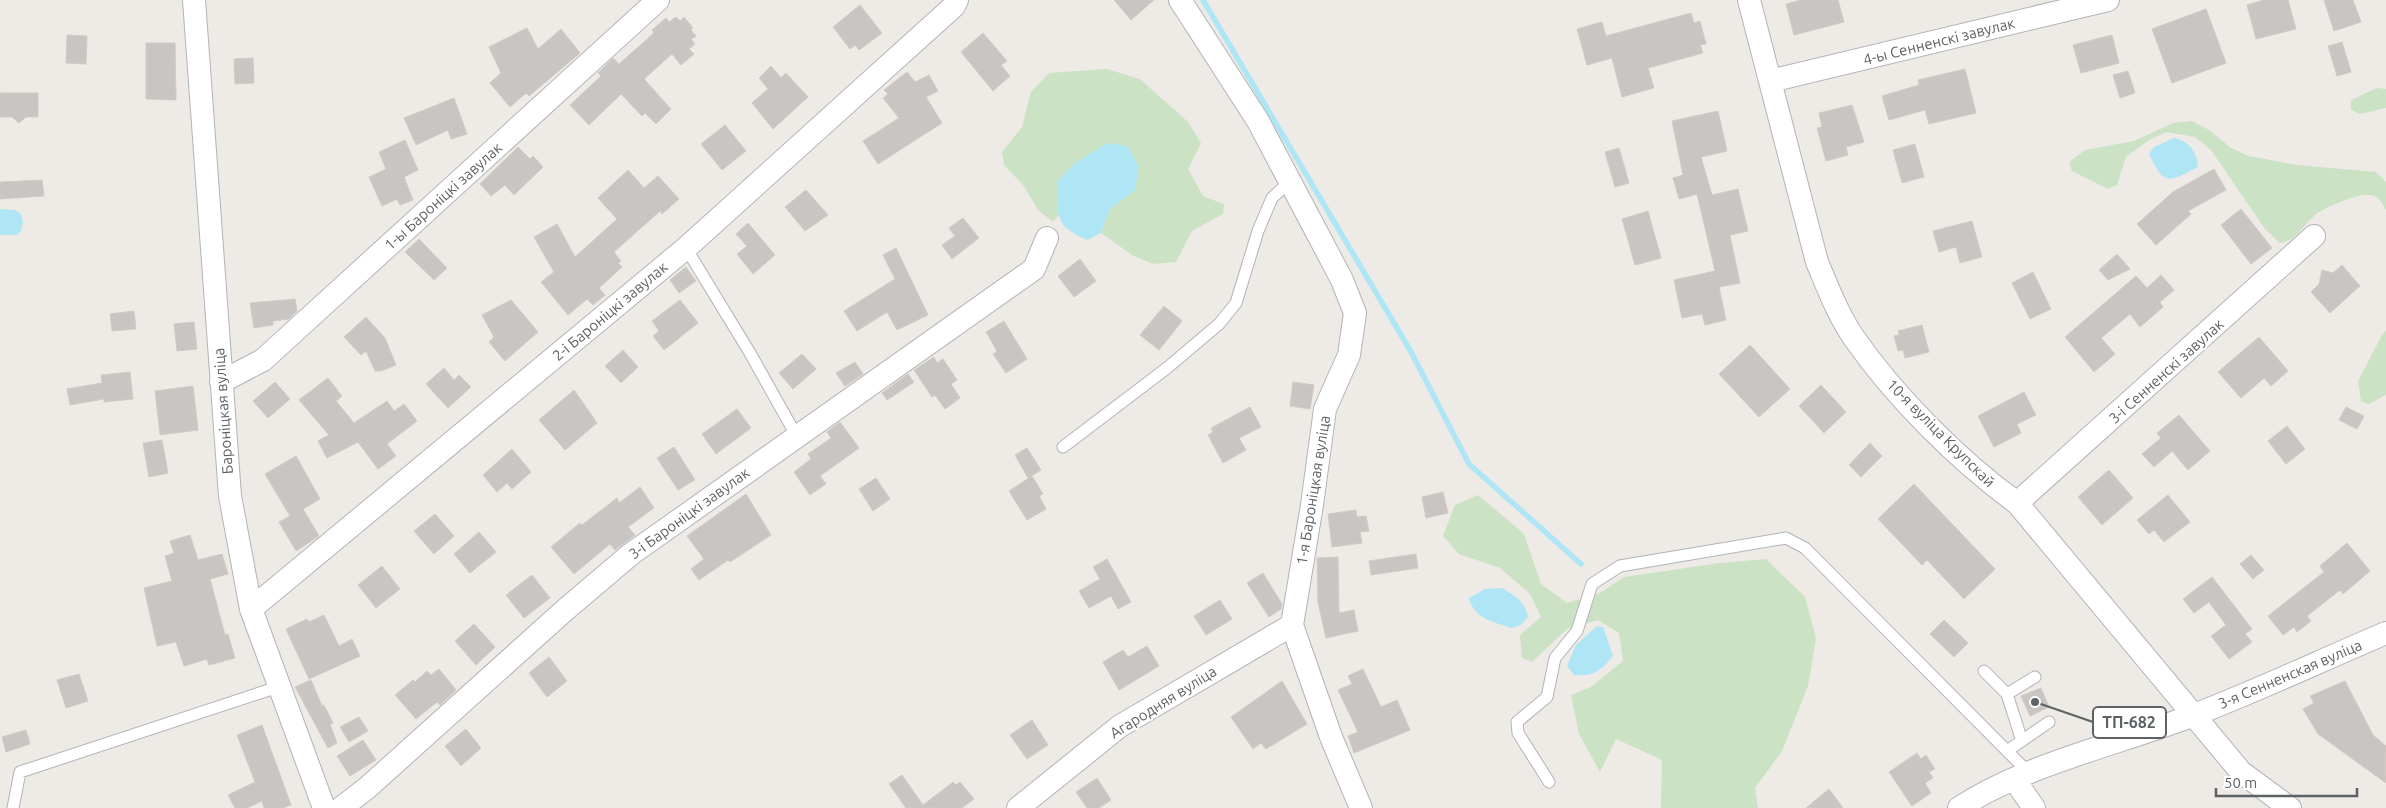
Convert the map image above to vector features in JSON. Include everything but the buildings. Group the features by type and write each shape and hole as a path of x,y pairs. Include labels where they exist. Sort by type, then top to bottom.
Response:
{"street":[{"name":"Бароніцкая вуліца","path":"194,0 230,496 251,609 278,687 324,808"},
{"name":"1-ы Бароніцкі завулак","path":"221,382 262,360 658,0"},
{"name":"2-і Бароніцкі завулак","path":"251,609 686,248 954,6 957,0"},
{"name":"1-я Бароніцкая вуліца","path":"1180,0 1258,121 1342,280 1355,314 1349,355 1325,409 1312,505 1292,625 1331,737 1361,808"},
{"name":"10-я вуліца Крупскай","path":"1750,0 1817,262 1835,303 1853,337 1888,383 1938,434 1981,477 2017,503 2195,714 2241,772 2290,808"},
{"name":"4-ы Сенненскі завулак","path":"1770,81 2108,0"},
{"name":"3-і Сенненскі завулак","path":"2017,503 2314,236"},
{"name":"3-і Бароніцкі завулак","path":"341,808 367,788 565,610 631,554 1034,269 1047,238"},
{"name":"Агародняя вуліца","path":"1018,808 1120,726 1292,625"},
{"name":"3-я Сенненская вуліца","path":"1959,808 1978,795 2022,776 2195,714 2386,633"},
{"path":"2022,776 2034,808"}],"lane":[{"path":"1063,447 1167,368 1219,324 1231,310 1236,303 1258,231 1272,198 1289,182"},
{"path":"686,248 750,353 796,436"},
{"path":"1549,782 1518,733 1516,722 1547,697 1554,658 1578,631 1592,584 1620,566 1786,538 1805,548 2007,751 2022,776"},
{"path":"1984,672 2007,694 2022,741"},
{"path":"2007,694 2035,677"},
{"path":"13,808 20,772 278,687"},
{"path":"2007,751 2049,722"}],"green space":[{"path":"1107,69 1140,79 1188,122 1201,143 1188,169 1203,196 1224,204 1223,214 1192,231 1176,262 1153,264 1132,255 1101,233 1110,209 1135,190 1057,182 1058,216 1053,222 1039,211 1023,185 1004,165 1002,152 1022,127 1031,92 1049,73"},
{"path":"2377,88 2386,89 2386,108 2360,114 2351,110 2351,100"},
{"path":"2192,121 2209,130 2231,148 2249,156 2297,165 2376,172 2386,182 2386,210 2379,200 2372,195 2349,199 2319,212 2295,236 2286,242 2280,243 2265,229 2211,150 2195,137 2166,132 2149,140 2126,157 2117,185 2108,189 2072,171 2069,162 2085,150 2134,141 2173,123"},
{"path":"2386,331 2386,395 2369,404 2361,401 2358,381 2382,335"},
{"path":"1478,495 1524,534 1541,584 1567,603 1600,593 1624,577 1720,563 1766,559 1805,597 1816,638 1808,686 1782,751 1755,788 1758,808 1661,808 1662,760 1616,739 1600,772 1579,734 1571,695 1591,687 1623,661 1619,633 1598,620 1567,629 1532,662 1522,658 1520,635 1541,617 1530,594 1500,568 1459,554 1443,536 1455,505"}],"water":[{"path":"2174,138 2188,144 2196,156 2198,167 2180,176 2168,178 2159,172 2149,154 2154,147"},
{"path":"1107,143 1127,146 1139,167 1135,190 1110,209 1101,233 1087,240 1076,235 1063,224 1058,211 1057,182 1075,163"},
{"path":"0,209 15,210 21,214 23,222 21,231 17,235 0,235"},
{"path":"1502,588 1515,596 1527,611 1528,617 1521,625 1511,628 1486,619 1475,611 1469,598 1485,589"},
{"path":"1597,626 1603,627 1613,656 1605,666 1592,674 1574,675 1567,666 1576,645"}],"waterway":[{"path":"1203,0 1410,350 1469,464 1581,564"}],"place":[{"name":"ТП-682","path":"2035,702"}]}
